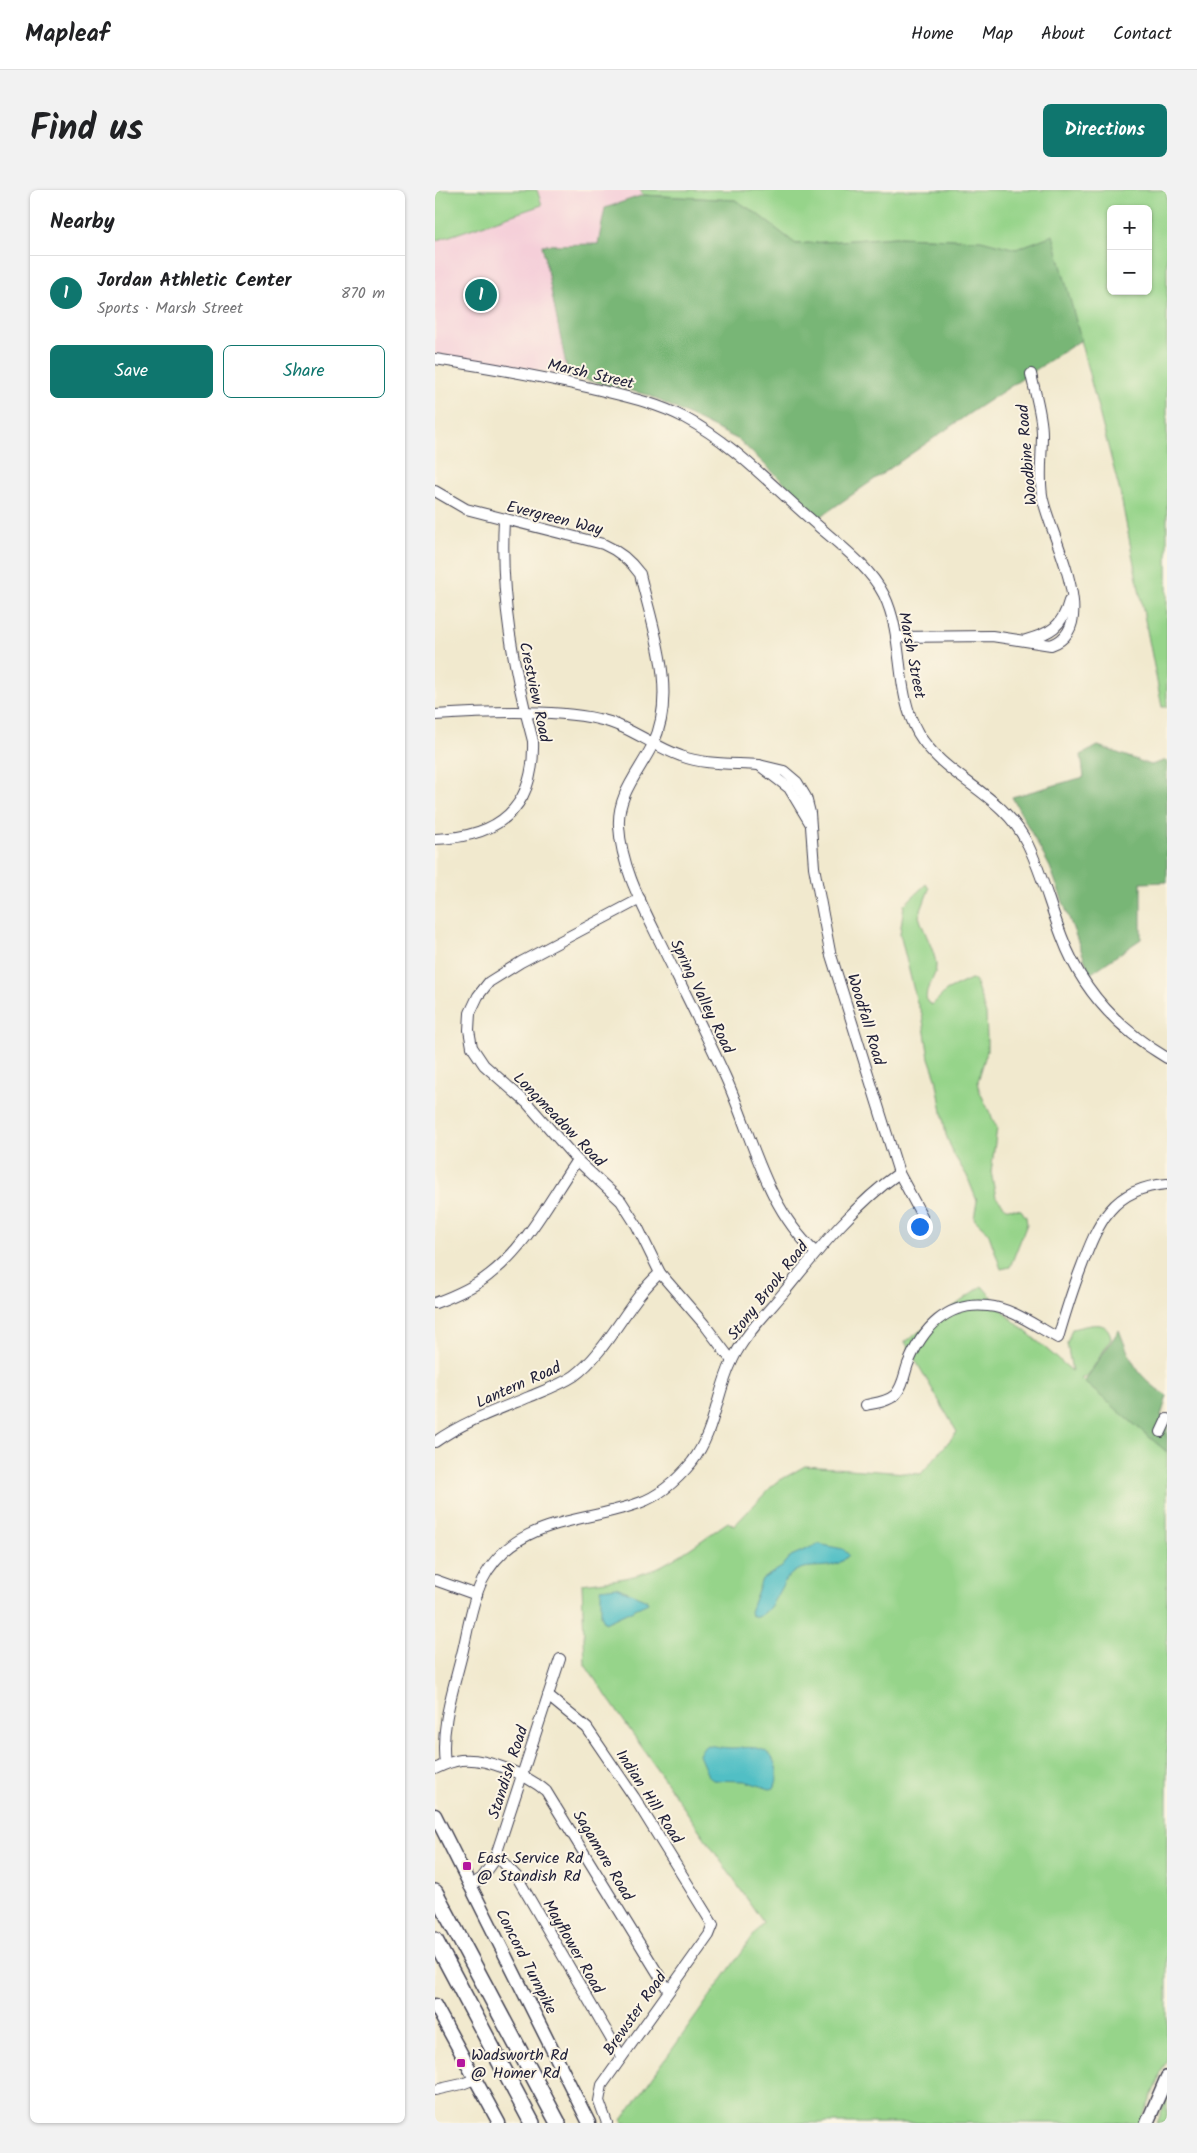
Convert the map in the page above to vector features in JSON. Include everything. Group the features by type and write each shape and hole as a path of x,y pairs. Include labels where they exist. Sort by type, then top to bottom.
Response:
{"highway":[{"path":"435,1892 558,2123"},
{"path":"435,1940 532,2123"}],"main road":[{"name":"Concord Turnpike","path":"435,1814 469,1886 589,2123"},
{"path":"435,2005 499,2123"},
{"path":"1147,2123 1167,2077"}],"street":[{"name":"Marsh Street","path":"435,359 521,373 621,395 660,407 698,425 753,466 867,571 884,596 891,615 906,704 919,734 937,757 997,802 1016,824 1031,851 1066,947 1081,978 1114,1021 1167,1058"},
{"name":"Woodbine Road","path":"896,637 992,636 1026,640 1051,631 1064,618 1070,590 1061,550 1049,521 1042,495 1041,463 1043,432 1031,374"},
{"name":"Evergreen Way","path":"435,491 466,509 603,544 625,557 640,574 660,657 663,692 661,716 654,743"},
{"name":"Crestview Road","path":"435,839 465,838 487,830 507,816 519,803 530,781 533,741 525,714 506,616 502,551 504,520"},
{"name":"Woodfall Road","path":"435,715 573,715 599,719 624,728 694,760 780,769 797,782 808,802 814,867 830,952 899,1173 923,1216"},
{"name":"Spring Valley Road","path":"654,743 632,780 619,814 621,838 640,900 726,1077 770,1189 787,1220 805,1243 815,1252"},
{"name":"Longmeadow Road","path":"640,900 521,962 489,982 478,996 471,1013 469,1030 472,1047 484,1065 527,1103 577,1160 621,1201 637,1226 660,1272 705,1324 732,1361"},
{"path":"435,1304 474,1285 501,1265 537,1222 577,1160"},
{"name":"Stony Brook Road","path":"445,1764 443,1732 477,1595 482,1581 496,1561 528,1535 555,1523 639,1503 652,1498 673,1482 692,1462 707,1437 732,1361 755,1326 815,1252 867,1198 899,1173"},
{"path":"866,1405 893,1397 903,1383 916,1344 928,1327 949,1312 967,1306 989,1306 1005,1310 1058,1338 1092,1238 1101,1220 1123,1198 1143,1188 1167,1184"},
{"name":"Lantern Road","path":"435,1442 458,1428 547,1390 573,1376 590,1360 645,1286 660,1272"},
{"path":"1161,1432 1167,1419"},
{"path":"435,1580 477,1595"},
{"name":"Standish Road","path":"469,1886 485,1875 496,1855 560,1659"},
{"name":"Indian Hill Road","path":"548,1696 587,1728 634,1797 710,1917 713,1925"},
{"name":"Sagamore Road","path":"435,1769 445,1764 467,1759 489,1763 521,1776 539,1786 554,1801 668,1990"},
{"name":"Mayflower Road","path":"496,1855 516,1874 621,2056"},
{"name":"Brewster Road","path":"607,2123 599,2105 599,2092 621,2056 709,1936 713,1925"},
{"path":"435,2090 462,2084 475,2078"}],"shaded area":[{"path":"435,190 640,190 643,195 605,208 598,244 542,246 568,375 435,354"}],"green space":[{"path":"435,190 537,190 542,205 435,241"},
{"path":"640,190 1167,190 1167,707 1162,707 1120,492 1073,313 1016,249 951,239 896,237 795,244 756,213 735,200 643,195"},
{"path":"643,195 735,200 756,213 796,244 896,237 981,240 1016,249 1053,235 1081,340 970,413 820,517 739,440 648,395 568,375 542,245 598,244 605,208"},
{"path":"1098,746 1151,765 1167,760 1167,882 1141,883 1141,939 1090,974 1050,867 1012,797 1084,777 1081,755"},
{"path":"926,884 929,889 919,916 936,965 936,970 927,991 927,1002 932,1005 946,991 971,979 975,980 986,1014 987,1051 978,1081 980,1092 997,1128 991,1172 996,1197 1006,1208 1021,1210 1026,1217 1027,1224 1010,1267 1001,1269 988,1232 974,1219 977,1201 967,1176 954,1155 946,1135 936,1078 929,1058 922,1014 917,1003 900,934 904,905"},
{"path":"982,1286 1008,1316 1072,1371 1067,1343 1072,1329 1090,1325 1102,1325 1106,1328 1111,1339 1089,1374 1081,1379 1167,1452 1167,2059 1140,2123 624,2123 622,2120 763,1922 585,1665 582,1584 634,1576 650,1571 670,1561 728,1522 734,1526 775,1483 805,1466 921,1474 957,1432 905,1342"},
{"path":"1119,1330 1136,1368 1148,1381 1167,1396 1161,1416 1167,1419 1167,1452 1084,1382"},
{"path":"1167,2097 1167,2123 1157,2123"}],"water":[{"path":"818,1544 843,1549 849,1555 843,1561 836,1564 808,1567 794,1572 784,1583 769,1609 757,1617 751,1615 750,1612 762,1579 782,1567 791,1556"},
{"path":"616,1587 647,1600 648,1603 605,1623 601,1615 601,1589"},
{"path":"707,1745 728,1748 757,1748 768,1753 772,1757 777,1770 774,1788 770,1789 745,1781 713,1780 708,1776 699,1755"}],"place":[{"name":"Jordan Athletic Center","path":"481,295"},
{"name":"East Service Rd @ Standish Rd","path":"467,1866"},
{"name":"Wadsworth Rd @ Homer Rd","path":"461,2063"}]}
